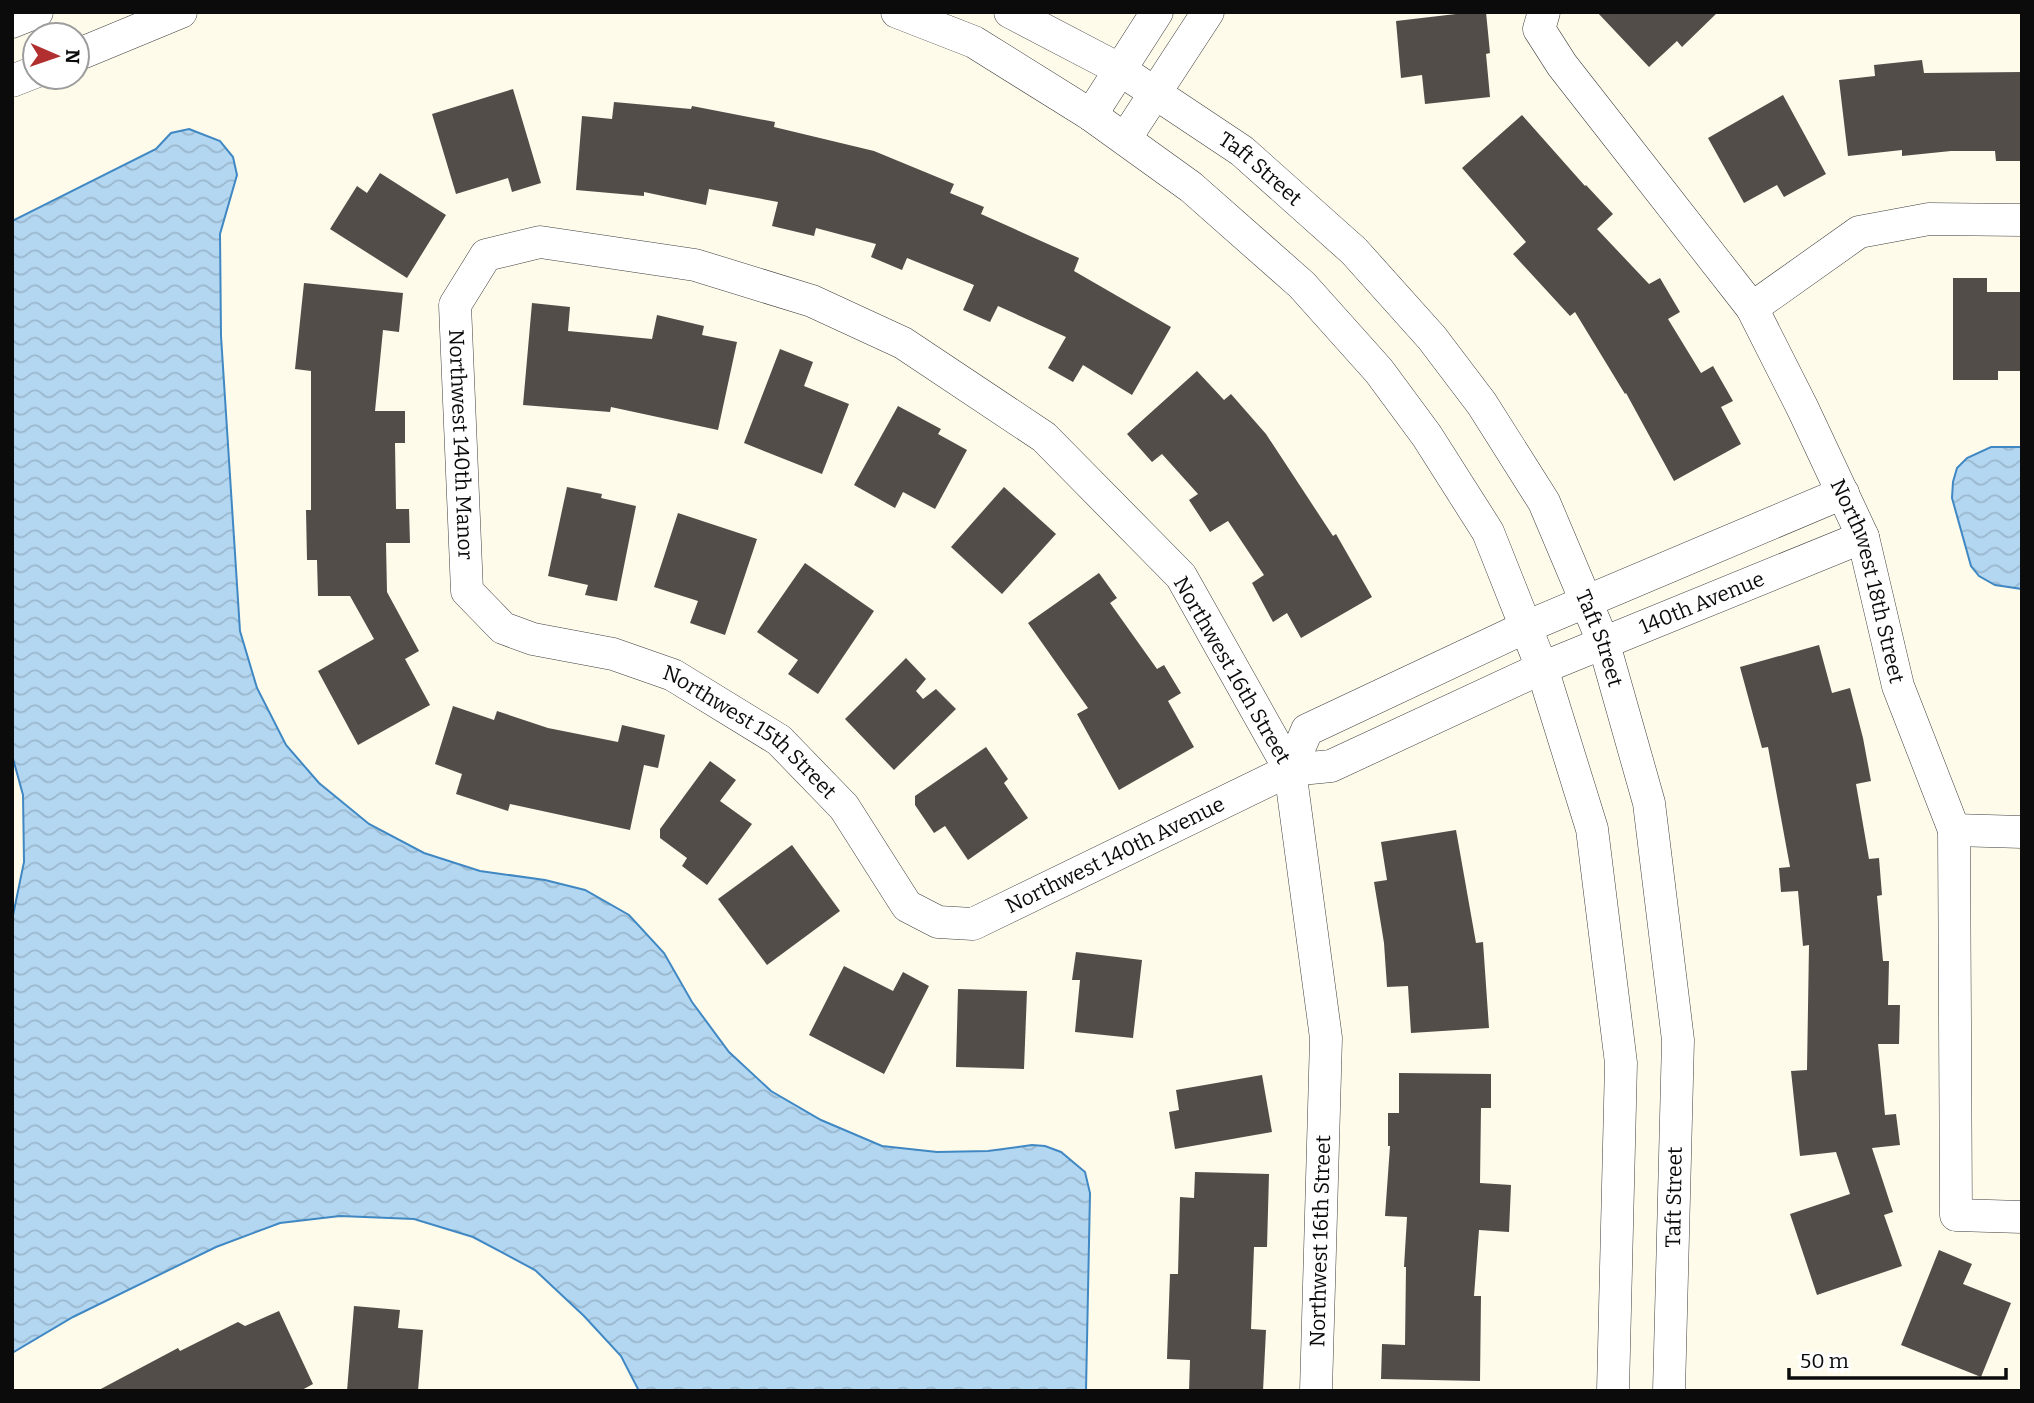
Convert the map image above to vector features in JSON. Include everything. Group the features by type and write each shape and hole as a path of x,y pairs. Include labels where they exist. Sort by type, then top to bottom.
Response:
{"street":[{"path":"12,22 37,12"},
{"path":"91,49 181,12"},
{"path":"897,12 974,42 1091,115 1191,187 1302,285 1379,371 1427,436 1488,532 1542,668 1592,829 1621,1063 1613,1391"},
{"name":"Taft Street","path":"1010,12 1119,69 1242,151 1354,251 1432,338 1482,404 1544,502 1604,644 1649,803 1678,1040 1669,1391"},
{"path":"1091,115 1157,12"},
{"path":"1125,139 1208,12"},
{"name":"Northwest 18th Street","path":"1541,21 1562,65 1752,307 1863,537 1898,686 1954,830 1956,1214 2022,1217"},
{"path":"1752,307 1859,232 1929,219 2022,220"},
{"name":"Northwest 16th Street","path":"486,255 540,242 695,265 812,301 903,343 1044,437 1181,576 1290,770 1326,1038 1316,1391"},
{"name":"Northwest 140th Manor","path":"486,255 455,305 467,591 503,628"},
{"path":"1290,770 1307,730 1526,627 1843,493"},
{"name":"140th Avenue","path":"1542,668 1863,537"},
{"name":"Northwest 15th Street","path":"503,628 533,639 613,654 673,675 779,740 844,807 907,906 937,922"},
{"name":"Northwest 140th Avenue","path":"937,922 973,924 1290,770 1331,766 1542,668"},
{"path":"1954,830 2022,832"}],"water":[{"path":"189,129 220,141 233,157 237,175 220,234 221,336 240,631 257,688 286,745 319,783 369,824 424,853 480,871 545,880 585,890 629,915 664,953 692,1002 729,1052 771,1091 821,1120 882,1146 937,1152 988,1151 1032,1145 1061,1152 1085,1172 1090,1193 1086,1391 639,1391 621,1356 584,1316 535,1270 473,1237 414,1219 340,1216 280,1223 216,1247 73,1317 12,1353 12,920 24,862 23,795 12,755 12,221 156,149 171,133"},
{"path":"1991,447 2022,447 2022,589 1995,585 1979,576 1971,566 1952,498 1957,468 1967,458"}],"building":[{"path":"1486,12 1490,97 1425,104 1422,75 1401,78 1396,21"},
{"path":"1597,12 1718,12 1682,47 1677,41 1649,67"},
{"path":"1922,60 1924,73 2022,72 2022,161 1996,161 1995,151 1951,151 1902,156 1902,150 1848,156 1839,80 1875,76 1874,65"},
{"path":"513,89 541,183 512,192 508,178 456,194 432,114"},
{"path":"1783,95 1826,174 1784,197 1777,185 1744,203 1708,138"},
{"path":"614,102 691,109 692,106 775,122 774,127 874,151 954,184 950,193 984,207 981,214 1079,258 1074,271 1171,327 1132,395 1083,365 1073,382 1048,368 1066,337 998,306 990,322 963,310 974,285 907,258 902,270 871,257 876,244 816,228 814,236 772,226 778,202 709,189 706,205 644,192 644,196 576,190 582,116 612,119"},
{"path":"1522,115 1613,214 1597,229 1649,284 1660,278 1680,312 1668,319 1701,373 1713,366 1733,401 1721,407 1741,444 1674,481 1626,393 1575,312 1570,316 1513,254 1526,242 1462,168"},
{"path":"380,173 446,215 407,278 330,229 357,186 367,193"},
{"path":"1953,278 1987,278 1987,292 2022,292 2022,371 1998,371 1998,380 1953,380"},
{"path":"304,283 403,293 399,332 383,330 375,411 405,411 405,443 395,443 396,509 409,509 410,543 386,543 387,592 419,651 405,659 430,705 358,745 318,671 374,639 350,596 318,596 317,560 307,560 306,510 311,510 311,371 295,369"},
{"path":"532,303 570,307 568,331 652,339 657,315 704,326 702,335 737,342 718,430 611,407 610,412 523,405"},
{"path":"780,349 813,362 804,386 849,404 822,474 744,443"},
{"path":"1197,371 1224,400 1231,394 1266,434 1333,536 1336,534 1372,597 1301,638 1287,613 1273,622 1252,583 1264,575 1228,521 1210,532 1189,500 1198,494 1162,454 1152,462 1127,434"},
{"path":"898,406 941,429 938,434 967,450 935,509 903,492 895,508 854,485"},
{"path":"567,487 602,494 601,498 636,506 617,601 585,595 588,585 548,576"},
{"path":"1004,487 1056,534 1002,594 951,547"},
{"path":"678,513 757,539 725,635 690,623 698,601 654,587"},
{"path":"805,563 874,611 818,694 788,674 798,660 757,632"},
{"path":"1099,573 1117,598 1110,603 1157,669 1164,665 1181,693 1168,701 1194,747 1119,790 1077,714 1088,708 1028,623"},
{"path":"1819,645 1832,693 1850,688 1871,781 1856,784 1869,859 1879,858 1882,895 1877,896 1883,961 1889,961 1888,1005 1900,1005 1899,1044 1878,1044 1885,1115 1896,1114 1900,1145 1872,1148 1893,1212 1884,1215 1902,1266 1817,1295 1790,1214 1850,1194 1836,1152 1800,1156 1791,1071 1807,1070 1809,945 1803,946 1798,891 1781,892 1779,868 1790,867 1768,747 1762,748 1740,667"},
{"path":"906,658 926,679 916,691 923,699 936,689 956,709 894,770 845,719"},
{"path":"453,706 494,720 497,711 548,728 618,742 622,725 665,735 658,768 644,765 630,830 510,804 508,811 456,794 462,774 435,764"},
{"path":"986,747 1008,779 1004,783 1028,818 968,860 945,826 934,833 915,805 915,796"},
{"path":"710,761 736,780 720,801 752,824 707,885 682,866 687,858 660,838 660,829"},
{"path":"1456,830 1476,943 1483,942 1489,1028 1411,1033 1408,986 1387,987 1384,943 1374,882 1387,880 1381,842"},
{"path":"792,845 840,911 767,965 718,899"},
{"path":"1076,952 1142,960 1133,1038 1075,1032 1080,980 1072,980"},
{"path":"844,966 893,991 903,972 929,986 884,1074 809,1035"},
{"path":"958,989 1027,991 1024,1069 956,1067"},
{"path":"1399,1073 1491,1074 1491,1108 1481,1108 1480,1183 1511,1185 1509,1232 1479,1230 1474,1296 1481,1296 1480,1381 1381,1379 1382,1344 1405,1345 1404,1267 1407,1217 1385,1216 1390,1146 1388,1113 1399,1113"},
{"path":"1262,1075 1272,1132 1175,1149 1169,1112 1179,1110 1176,1090"},
{"path":"1195,1172 1269,1174 1267,1247 1254,1247 1251,1329 1266,1330 1263,1391 1189,1391 1190,1360 1167,1359 1170,1274 1178,1274 1180,1197 1194,1198"},
{"path":"1939,1250 1972,1264 1963,1284 2011,1303 1981,1377 1901,1345"},
{"path":"354,1306 400,1310 398,1328 423,1330 418,1391 347,1391"},
{"path":"279,1311 313,1384 300,1391 97,1391 178,1348 180,1351 238,1322 245,1326"}]}
